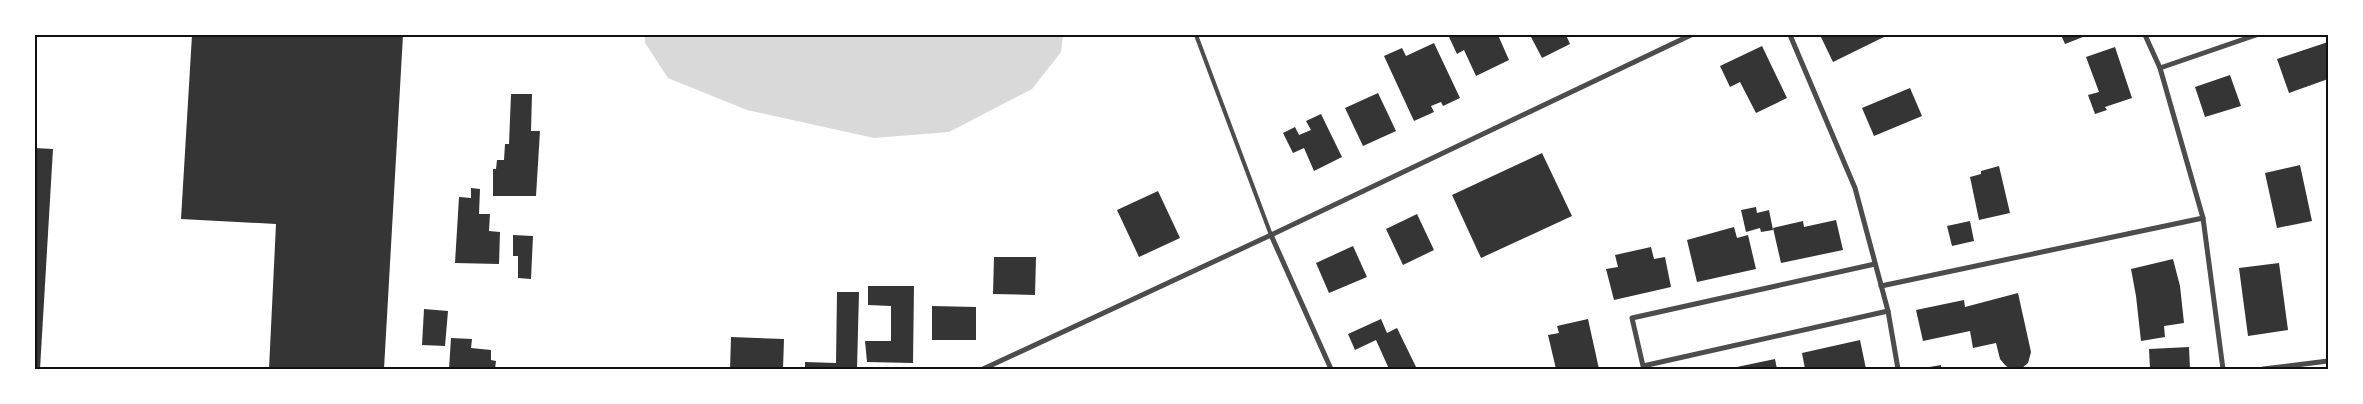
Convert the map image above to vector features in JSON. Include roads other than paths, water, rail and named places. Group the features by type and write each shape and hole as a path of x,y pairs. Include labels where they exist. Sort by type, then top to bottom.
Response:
{"street":[{"path":"983,369 1271,235 1691,35"},
{"path":"1790,35 1855,188 1888,310 1898,369"},
{"path":"2145,35 2160,68 2203,218 2223,369"},
{"path":"2160,68 2256,35"},
{"path":"1881,286 2203,218"},
{"path":"1271,235 1331,369"},
{"path":"1875,264 1632,318 1643,366 1888,310"},
{"path":"2263,369 2328,361"}],"lane":[{"path":"1196,35 1271,235"}]}
